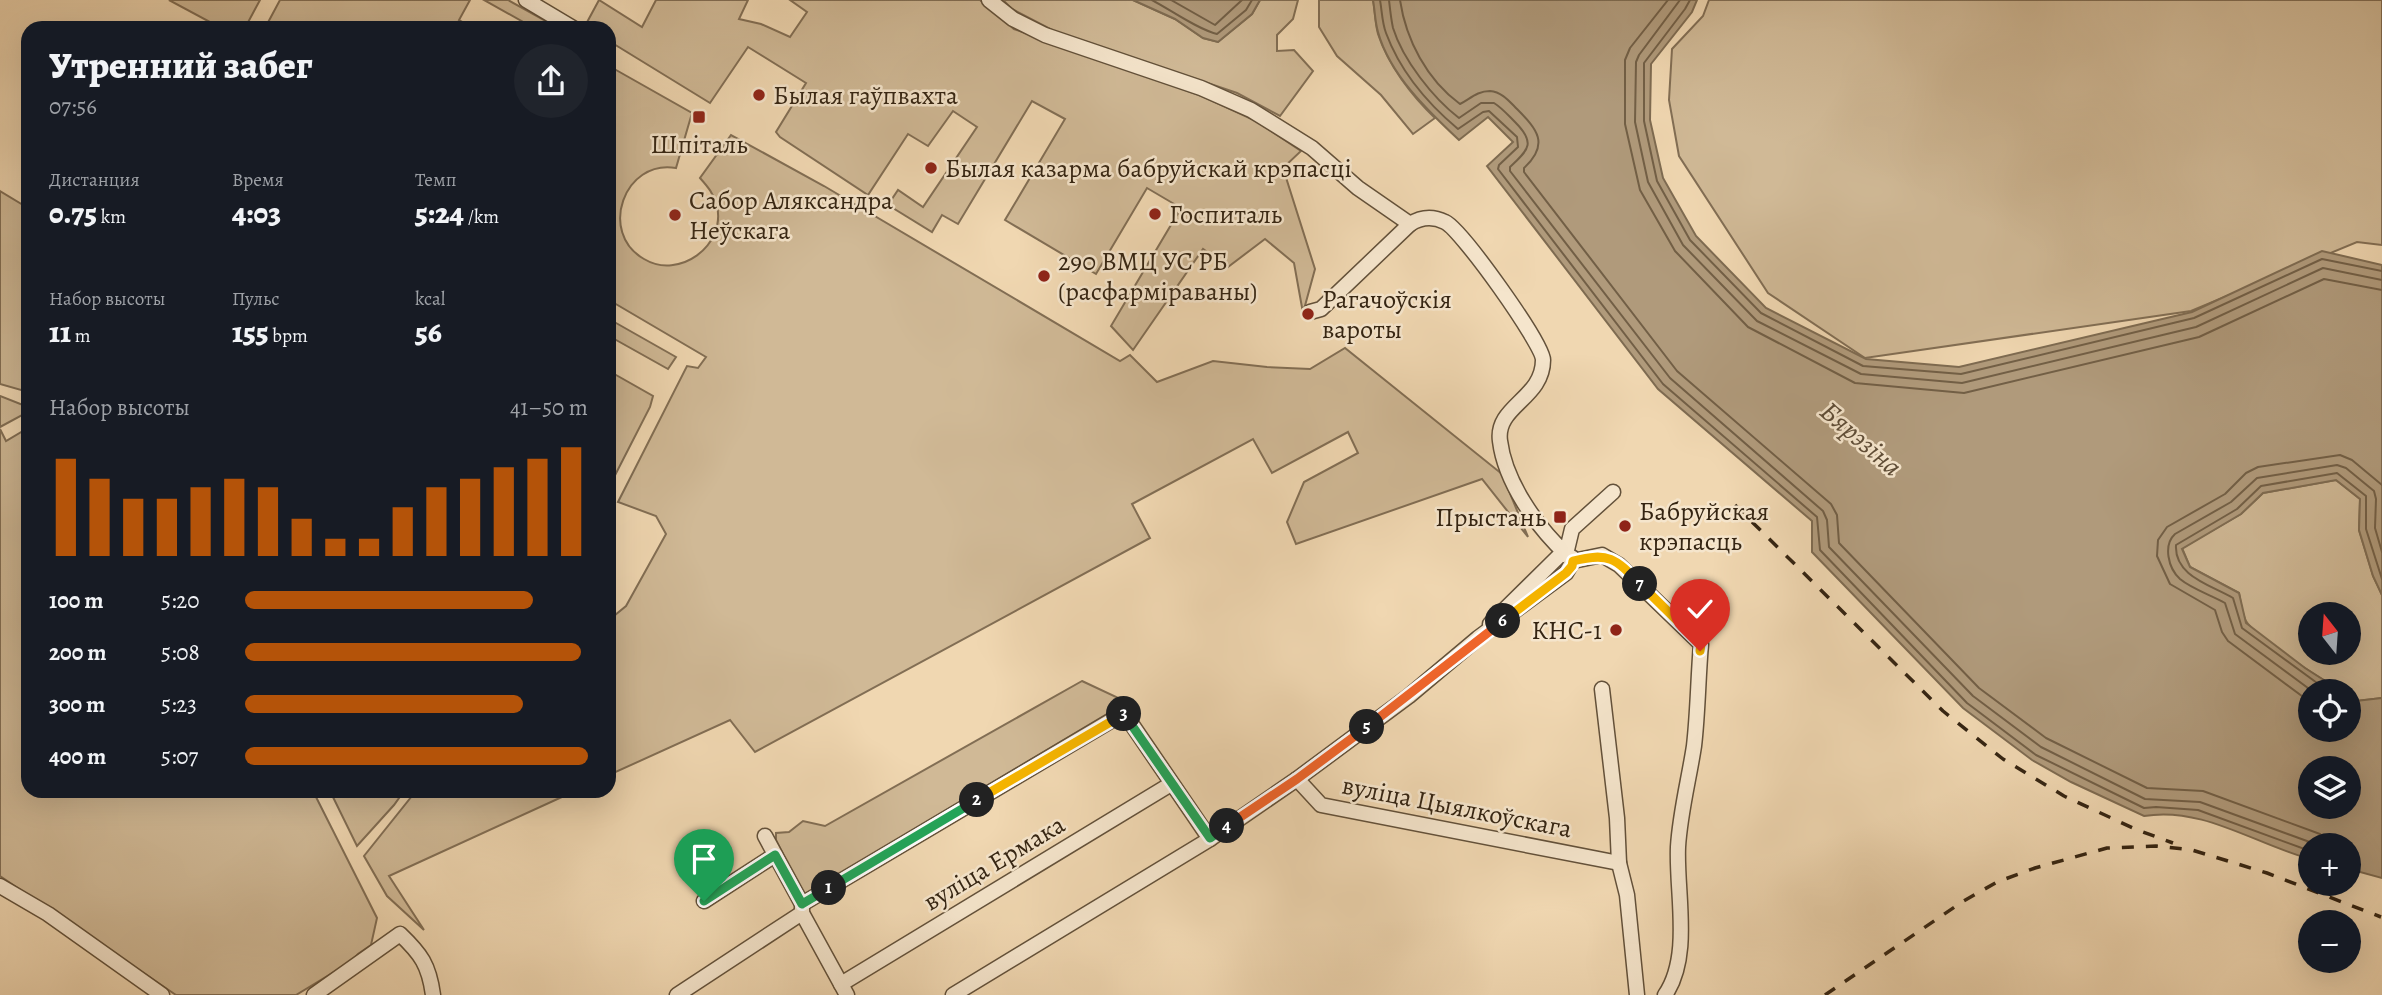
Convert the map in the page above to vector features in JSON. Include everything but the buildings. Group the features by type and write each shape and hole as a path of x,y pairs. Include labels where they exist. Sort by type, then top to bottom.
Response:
{"street":[{"path":"526,0 561,21"},
{"path":"989,0 1013,19 1045,36 1202,88 1251,110 1312,148 1359,188 1410,224"},
{"path":"1310,312 1321,309 1416,220 1430,217 1451,225 1472,249 1543,355 1539,379 1532,393 1511,410 1501,425 1499,438 1507,468 1532,515 1546,535 1570,557 1602,555 1619,565 1701,644 1694,744 1678,849 1680,944 1677,971 1665,995"},
{"path":"953,995 1210,838 1297,779 1409,696 1478,638 1566,573 1572,566 1572,529 1614,492"},
{"path":"1602,689 1617,818 1619,863 1627,895 1637,995"},
{"path":"677,995 802,909 1124,713 1210,838"},
{"name":"вуліца Цыялкоўскага","path":"1297,779 1321,805 1619,863"},
{"name":"вуліца Ермака","path":"844,990 1171,784"},
{"path":"765,836 844,990"},
{"path":"704,901 775,855"},
{"path":"0,886 48,914 162,995"},
{"path":"314,995 400,933 421,954 431,980 433,995"}],"shaded area":[{"path":"169,0 260,0 249,21 208,21"},
{"path":"280,0 470,0 461,21 269,21"},
{"path":"484,0 508,0 546,21 522,21"},
{"path":"599,0 642,27 656,0 748,0 739,19 761,24 790,37 807,12 790,0 980,0 1014,29 1202,96 1256,121 1301,151 1283,168 1315,269 1303,313 1294,263 1265,239 1228,267 1203,249 1133,350 1111,326 1181,208 1147,188 1096,274 1005,220 1065,119 1032,101 958,224 942,215 932,232 888,205 898,190 923,207 977,127 953,111 928,146 908,134 868,195 776,132 806,83 748,47 710,103 616,45 616,21 588,21"},
{"path":"1003,0 1133,0 1175,19 1203,38 1218,42 1252,14 1260,0 1298,0 1293,19 1277,35 1277,51 1294,50 1313,71 1280,116 1237,93 1054,31 1012,9"},
{"path":"1319,0 1373,0 1382,46 1409,90 1435,118 1413,134 1381,95 1337,56 1319,27"},
{"path":"1709,0 2382,0 2382,245 2357,242 2191,311 1865,358 1768,293 1679,156 1669,100 1672,49 1703,16"},
{"path":"616,70 692,113 676,168 658,168 643,175 631,186 623,200 620,216 622,233 630,247 644,259 671,265 685,262 707,246 718,221 717,206 700,178 731,135 824,186 1120,361 1130,355 1157,382 1213,361 1310,369 1345,348 1502,474 1528,537 1482,479 1296,544 1287,522 1304,482 1358,453 1348,432 1272,473 1253,439 1132,504 1150,538 755,752 730,720 616,772 616,614 626,606 666,534 656,516 618,502 687,366 698,368 706,357 616,304"},
{"path":"0,191 21,204 21,390 0,384"},
{"path":"616,323 676,357 668,369 616,340"},
{"path":"616,375 653,396 616,473"},
{"path":"0,396 21,404 21,416 0,427"},
{"path":"0,429 6,441 21,432 21,798 317,798 377,918 371,945 352,961 296,995 176,995 0,876"},
{"path":"2336,480 2360,499 2359,530 2373,576 2382,595 2382,698 2361,700 2361,679 2323,679 2300,665 2361,665 2361,602 2298,602 2298,664 2248,624 2239,593 2190,567 2182,548 2241,514 2263,493"},
{"path":"1082,681 1127,702 803,896 776,840 776,833 789,832 803,821 825,826"},
{"path":"333,798 399,798 394,805 357,846"},
{"path":"410,798 560,798 389,876 424,930 387,896 364,856"}],"water":[{"path":"1133,0 1260,0 1252,14 1218,42 1203,38 1175,19"},
{"name":"Бярэзіна","path":"1373,0 1697,0 1692,12 1651,64 1650,120 1663,178 1696,236 1766,308 1866,359 1959,367 2192,312 2322,251 2382,265 2382,595 2373,576 2359,530 2360,499 2336,480 2263,493 2241,514 2182,549 2190,567 2239,593 2246,623 2298,665 2322,679 2298,679 2298,742 2361,742 2361,700 2382,698 2382,878 2361,872 2361,833 2298,833 2298,855 2208,821 2166,814 2144,816 2071,782 2032,760 1963,708 1812,552 1812,521 1658,389 1487,166 1513,142 1488,117 1459,140 1411,91 1391,63 1376,24"}],"railway":[{"path":"1735,505 1943,711 2003,759 2064,796 2135,829 2173,843"},
{"path":"1825,995 1962,902 1997,882 2035,868 2107,848 2156,846 2192,850 2267,873 2381,917"}],"place":[{"name":"Былая гаўпвахта","path":"759,95"},
{"name":"Шпіталь","path":"699,117"},
{"name":"Былая казарма бабруйскай крэпасці","path":"931,168"},
{"name":"Госпиталь","path":"1155,214"},
{"name":"Сабор Аляксандра Неўскага","path":"675,215"},
{"name":"290 ВМЦ УС РБ (расфарміраваны)","path":"1044,276"},
{"name":"Рагачоўскія вароты","path":"1308,314"},
{"name":"Прыстань","path":"1560,517"},
{"name":"Бабруйская крэпасць","path":"1625,526"},
{"name":"КНС-1","path":"1616,630"}],"route":[{"path":"704,901 775,855 802,904 1124,713 1210,838 1297,779 1409,696 1478,638 1566,573 1573,561 1588,557 1602,555 1630,574 1701,644 1700,651"}]}
